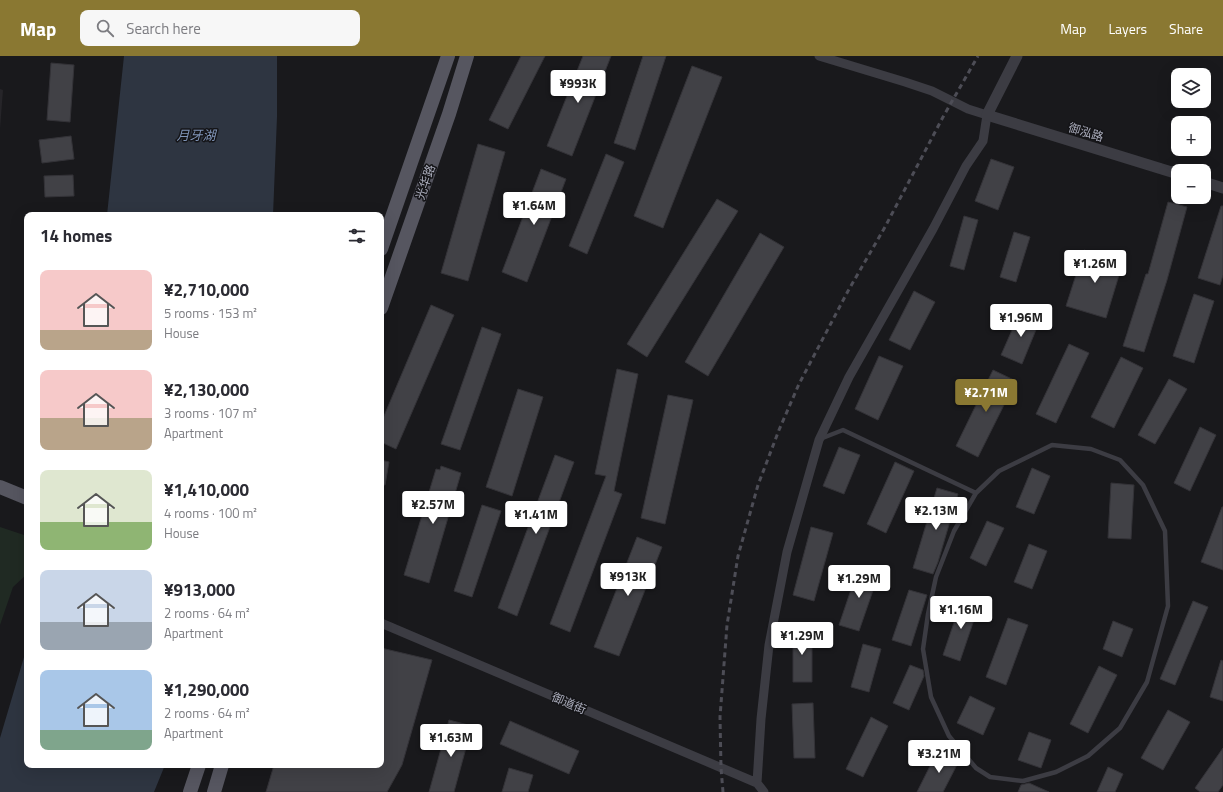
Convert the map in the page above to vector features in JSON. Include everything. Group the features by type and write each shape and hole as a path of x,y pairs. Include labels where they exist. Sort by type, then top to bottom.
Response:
{"main road":[{"name":"光华路","path":"384,240 448,56"},
{"name":"光华路","path":"384,299 449,114 467,56"},
{"path":"0,487 24,497"},
{"path":"190,792 198,768"},
{"path":"214,792 221,768"}],"street":[{"path":"819,56 932,91 968,109 987,115"},
{"path":"764,792 757,783 761,719 769,645 786,552 819,440 849,377 933,229 966,166 983,141 987,115 1017,56"},
{"name":"御泓路","path":"987,115 1171,172"},
{"path":"1211,184 1223,188"},
{"name":"御道街","path":"384,624 757,783"}],"lane":[{"path":"819,440 843,430 976,493"},
{"path":"1052,445 1090,449 1120,460 1142,485 1165,531 1168,606 1147,682 1120,728 1088,756 1056,772 1023,781 990,777 976,768 949,736 930,697 923,649 928,614 936,577 954,531 976,493 999,471 1052,445"}],"shaded area":[{"path":"0,89 3,90 0,129"},
{"path":"0,527 24,535 24,577 13,587 0,625"}],"water":[{"name":"月牙湖","path":"124,56 277,56 277,117 273,212 107,212"},
{"path":"24,657 24,768 164,768 154,792 0,792 0,738"}],"building":[{"path":"521,56 545,56 508,129 489,120"},
{"path":"583,56 611,56 572,156 547,146"},
{"path":"643,56 666,56 635,150 614,143"},
{"path":"51,63 74,65 70,122 47,120"},
{"path":"692,66 722,77 663,228 634,216"},
{"path":"71,136 74,159 42,163 39,140"},
{"path":"478,144 505,152 468,281 441,273"},
{"path":"606,154 624,162 587,254 569,246"},
{"path":"991,159 1014,167 998,210 975,201"},
{"path":"541,169 566,179 527,282 502,272"},
{"path":"73,175 74,196 45,197 44,176"},
{"path":"717,199 738,211 647,357 627,344"},
{"path":"1168,202 1187,207 1167,280 1144,352 1123,346 1146,274 1148,274"},
{"path":"1221,206 1223,206 1223,275 1220,285 1198,278"},
{"path":"964,216 978,220 964,270 950,266"},
{"path":"1014,232 1030,237 1016,282 1000,277"},
{"path":"760,233 784,247 708,376 685,362"},
{"path":"1084,250 1123,262 1106,318 1066,306"},
{"path":"914,291 935,302 910,350 889,340"},
{"path":"1194,294 1214,301 1194,363 1173,356"},
{"path":"431,305 454,315 396,449 384,443 384,416"},
{"path":"1020,312 1040,320 1022,364 1001,355"},
{"path":"482,327 501,334 460,450 441,444"},
{"path":"1069,344 1089,353 1056,423 1036,414"},
{"path":"879,356 903,366 878,420 855,409"},
{"path":"1121,357 1143,368 1114,428 1091,417"},
{"path":"617,369 638,374 614,491 622,494 570,632 550,624 606,476 595,474"},
{"path":"993,370 1016,381 978,457 956,446"},
{"path":"1169,379 1187,389 1155,444 1138,435"},
{"path":"518,389 543,397 512,496 486,487"},
{"path":"668,395 693,400 665,524 641,518"},
{"path":"1200,427 1216,435 1190,491 1174,483"},
{"path":"839,447 860,455 844,494 823,486"},
{"path":"555,455 574,462 517,616 498,608"},
{"path":"384,461 389,462 384,485"},
{"path":"895,462 914,471 886,533 867,524"},
{"path":"441,466 461,473 429,583 404,575 436,469 440,470"},
{"path":"1032,468 1050,476 1034,514 1016,507"},
{"path":"1111,483 1134,485 1131,539 1108,538"},
{"path":"937,488 958,494 933,574 913,568"},
{"path":"482,505 501,511 472,597 454,591"},
{"path":"1223,507 1223,570 1201,562"},
{"path":"987,521 1004,528 986,566 970,558"},
{"path":"811,527 833,533 814,601 793,595"},
{"path":"637,537 662,547 619,656 594,647"},
{"path":"1029,544 1047,551 1032,589 1014,582"},
{"path":"859,566 879,573 859,631 839,625"},
{"path":"909,590 927,595 911,646 892,640"},
{"path":"962,599 979,605 960,661 943,655"},
{"path":"1193,601 1208,607 1175,685 1160,679"},
{"path":"1008,618 1028,625 1006,685 986,677"},
{"path":"1113,621 1133,629 1122,657 1103,649"},
{"path":"793,629 812,629 812,682 793,682"},
{"path":"863,644 881,649 869,692 851,687"},
{"path":"384,649 432,660 402,765 387,792 266,792 273,768 384,768"},
{"path":"1221,660 1223,661 1223,701 1210,697"},
{"path":"910,665 923,670 924,676 909,710 893,703"},
{"path":"1099,666 1117,675 1088,733 1070,724"},
{"path":"970,696 995,708 983,735 957,723"},
{"path":"813,703 815,758 794,758 792,704"},
{"path":"1168,710 1190,722 1163,770 1141,758"},
{"path":"871,717 888,726 863,777 846,769"},
{"path":"449,720 472,726 454,792 429,792"},
{"path":"510,721 579,751 569,774 500,744"},
{"path":"1029,732 1051,740 1041,768 1018,760"},
{"path":"1223,748 1223,785 1218,792 1200,792 1195,788"},
{"path":"938,750 959,761 943,792 917,792"},
{"path":"1108,767 1123,774 1115,792 1097,792"},
{"path":"509,768 533,775 528,792 502,792"},
{"path":"1029,783 1049,792 1018,792 1021,785"}],"railway":[{"path":"723,792 720,717 727,625 738,556 758,485 779,430 799,384 848,291 885,227 943,117 978,56"}]}
